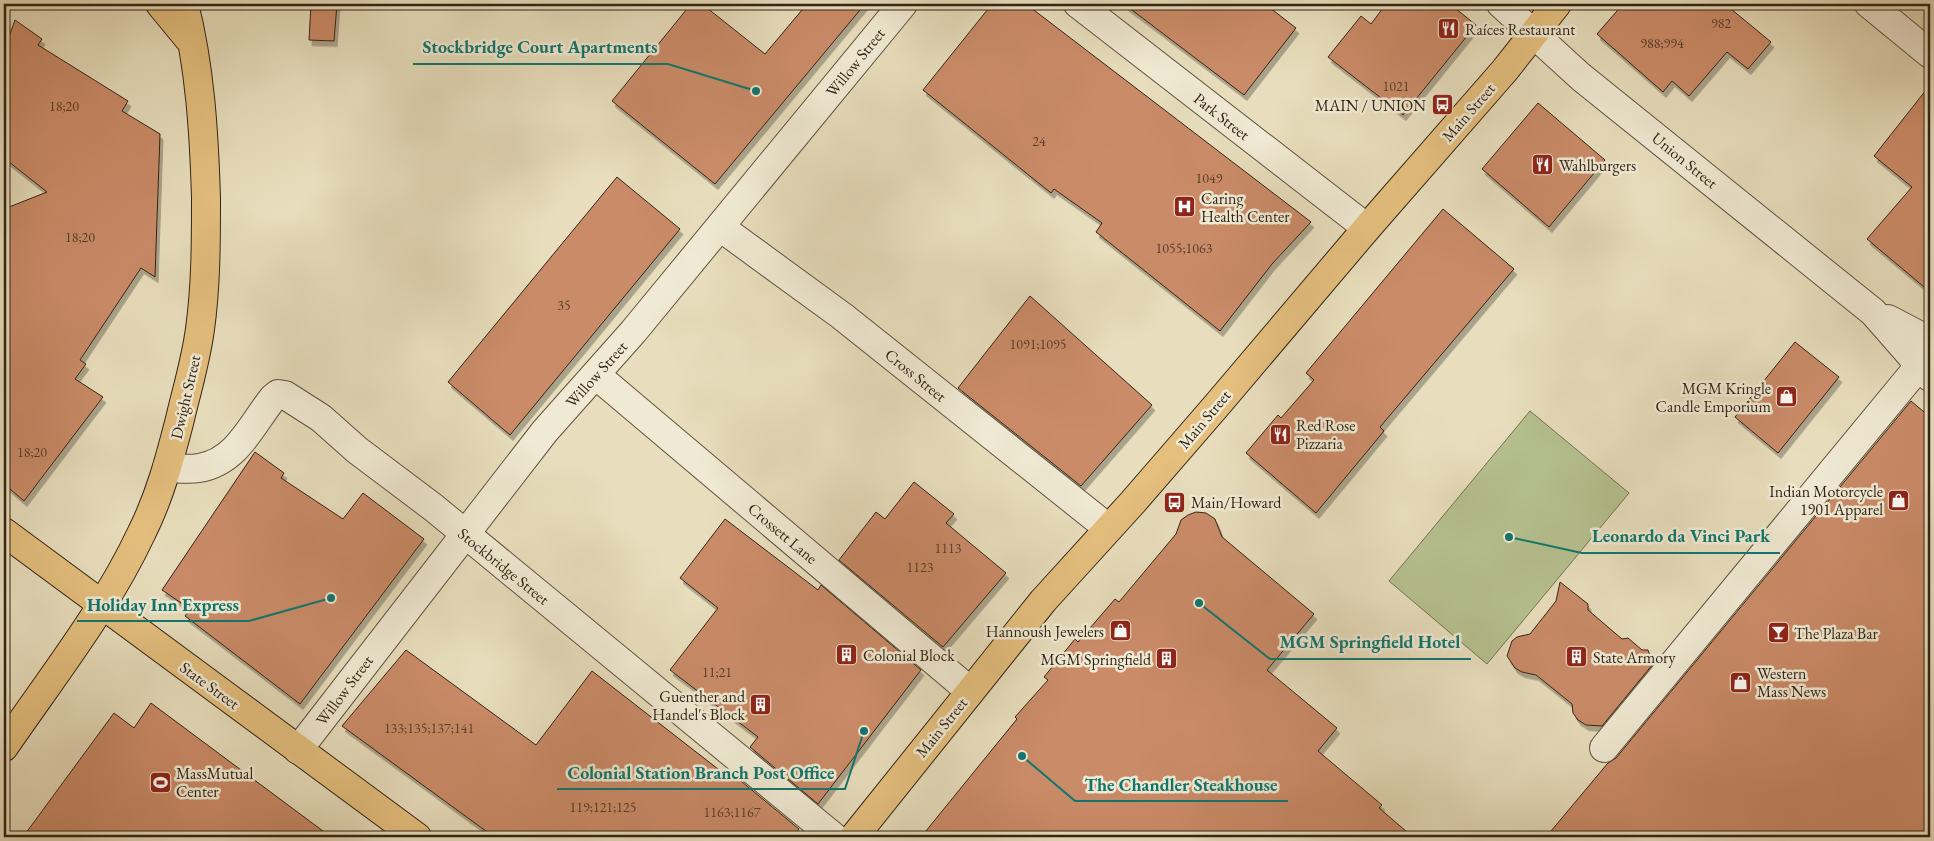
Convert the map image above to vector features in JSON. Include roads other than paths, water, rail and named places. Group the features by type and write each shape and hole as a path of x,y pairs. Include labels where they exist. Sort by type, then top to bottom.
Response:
{"main road":[{"path":"160,4 193,45"},
{"name":"Dwight Street","path":"4,747 103,604 142,532 168,468 195,357 203,294 206,224 205,166 201,102 193,45 184,4"},
{"name":"Main Street","path":"854,837 1043,601 1187,440 1367,228 1495,82 1557,4"},
{"name":"State Street","path":"4,532 417,837"}],"street":[{"name":"Willow Street","path":"298,750 464,533 545,431 596,375 903,4"},
{"name":"Park Street","path":"1078,4 1367,228"},
{"name":"Union Street","path":"1501,4 1581,77 1873,312 1927,361"},
{"path":"1869,4 1930,54"},
{"name":"Cross Street","path":"720,227 842,316 1108,528"},
{"path":"1604,748 1927,361"},
{"name":"Crossett Lane","path":"596,375 970,691"},
{"name":"Stockbridge Street","path":"168,468 200,468 220,460 244,440 273,398 278,394 285,395 321,418 357,450 464,533 834,837"}],"place":[{"name":"Raíces Restaurant","path":"1449,29"},
{"name":"Stockbridge Court Apartments","path":"756,91"},
{"name":"MAIN / UNION","path":"1442,105"},
{"name":"Wahlburgers","path":"1543,165"},
{"name":"Caring Health Center","path":"1185,207"},
{"name":"MGM Kringle Candle Emporium","path":"1787,397"},
{"name":"Red Rose Pizzaria","path":"1280,434"},
{"name":"Indian Motorcycle 1901 Apparel","path":"1899,500"},
{"name":"Main/Howard","path":"1175,502"},
{"name":"Leonardo da Vinci Park","path":"1509,537"},
{"name":"Holiday Inn Express","path":"331,598"},
{"name":"MGM Springfield Hotel","path":"1199,603"},
{"name":"Hannoush Jewelers","path":"1120,631"},
{"name":"The Plaza Bar","path":"1778,633"},
{"name":"Colonial Block","path":"847,655"},
{"name":"State Armory","path":"1577,657"},
{"name":"MGM Springfield","path":"1167,659"},
{"name":"Western Mass News","path":"1741,682"},
{"name":"Guenther and Handel's Block","path":"761,705"},
{"name":"Colonial Station Branch Post Office","path":"864,731"},
{"name":"The Chandler Steakhouse","path":"1022,756"},
{"name":"MassMutual Center","path":"160,782"}]}
